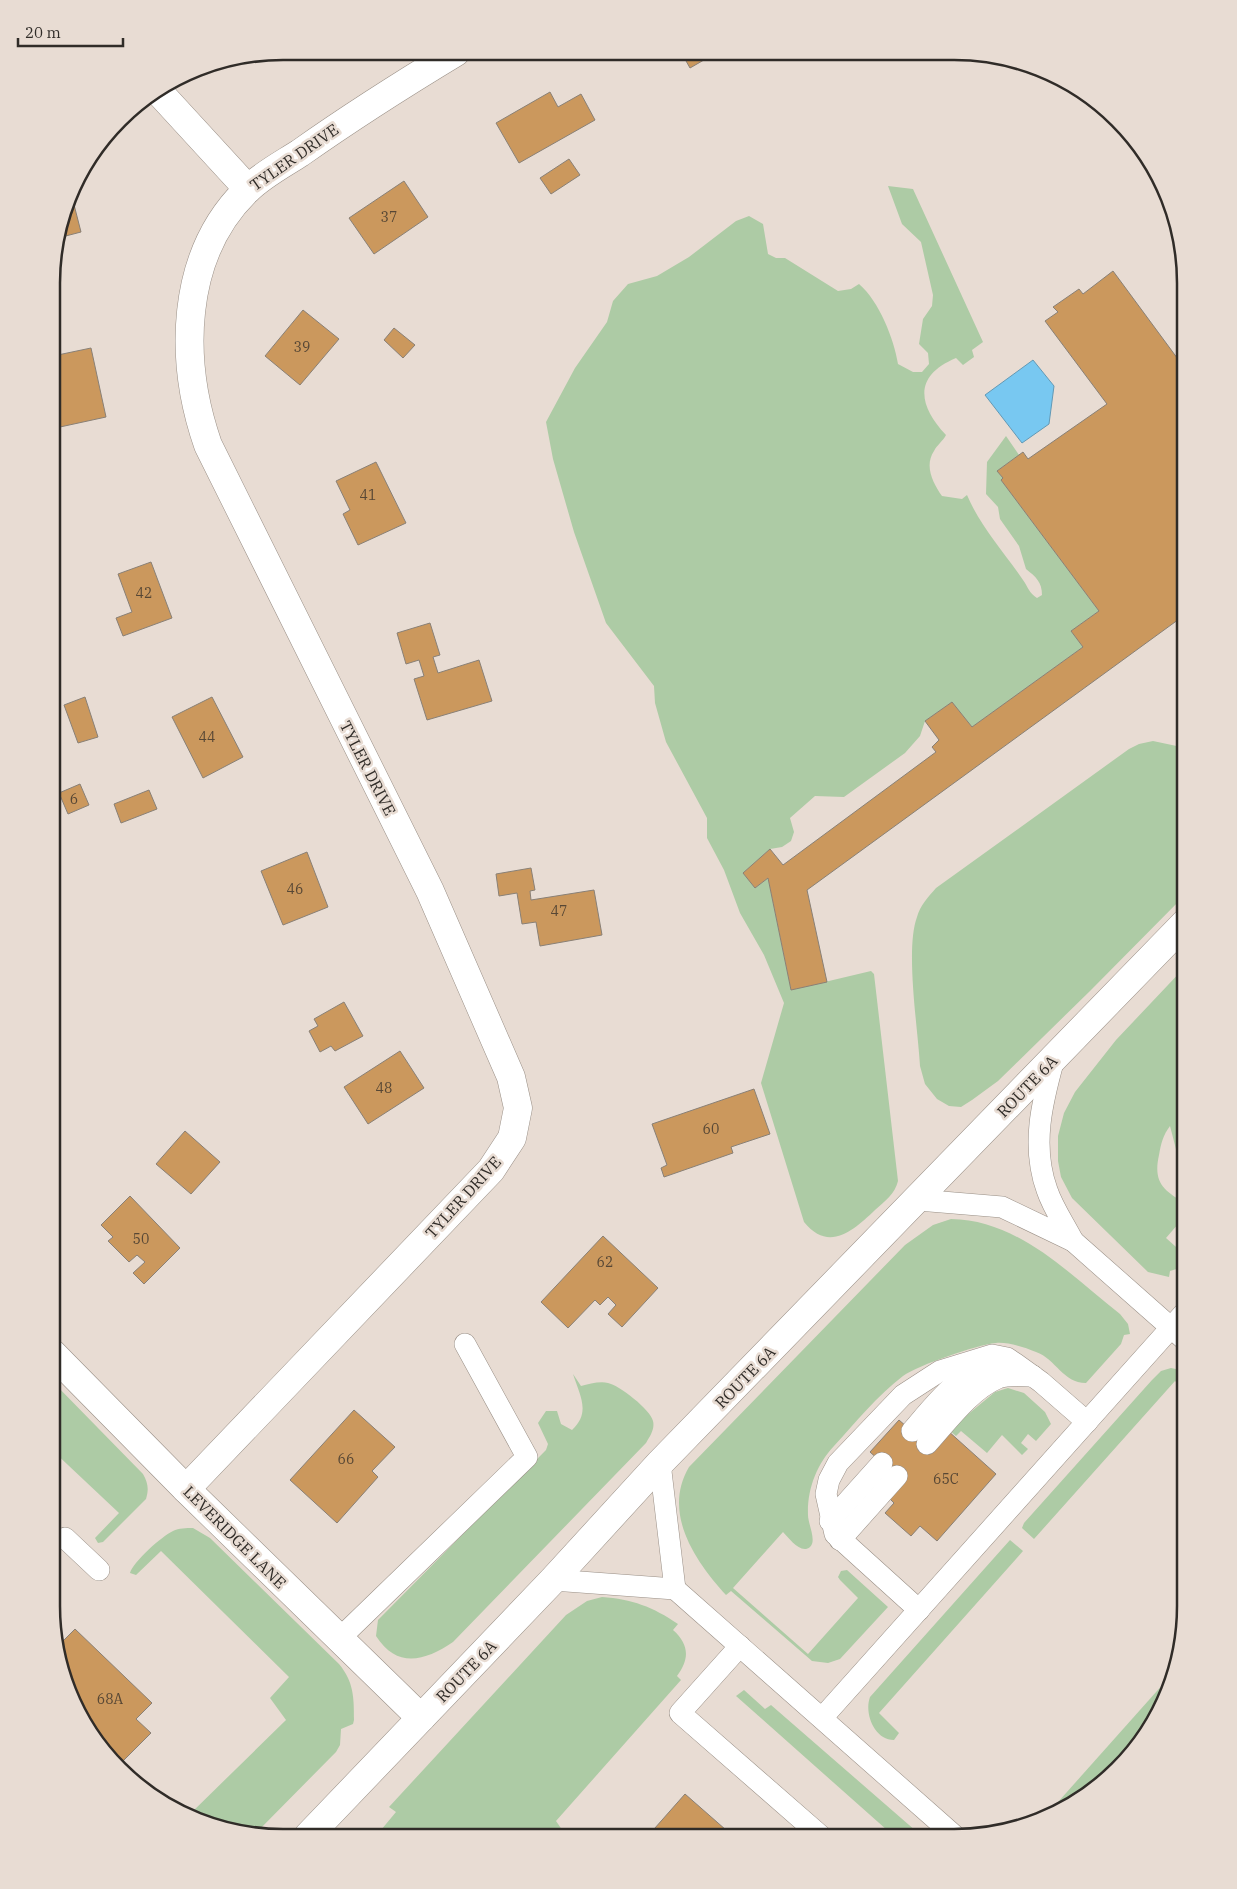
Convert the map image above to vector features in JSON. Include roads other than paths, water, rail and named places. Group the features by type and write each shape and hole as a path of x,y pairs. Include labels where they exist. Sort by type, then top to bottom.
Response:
{"street":[{"name":"TYLER DRIVE","path":"186,1489 491,1170 512,1138 518,1108 511,1078 430,891 208,445 198,418 189,356 190,309 199,272 212,238 248,189 360,111 443,60"},
{"path":"162,96 248,189"},
{"name":"ROUTE 6A","path":"315,1829 553,1580 660,1463 918,1200 1177,931"},
{"name":"LEVERIDGE LANE","path":"60,1361 186,1489 422,1718"}],"lane":[{"path":"1054,1059 1040,1109 1041,1173 1047,1193 1073,1241"},
{"path":"918,1200 1002,1207 1073,1241 1177,1333"},
{"path":"822,1718 1086,1422 1177,1335"},
{"path":"339,1639 527,1457 465,1344"},
{"path":"919,1610 835,1534 830,1521 826,1494 829,1480 838,1463 903,1395 940,1371 969,1360 992,1355 1007,1358 1024,1370 1086,1422"},
{"path":"919,1437 998,1378 1014,1375 1024,1370"},
{"path":"660,1463 676,1588"},
{"path":"830,1521 890,1470 842,1541"},
{"path":"65,1538 99,1570"},
{"path":"553,1580 676,1588 947,1829"},
{"path":"740,1646 680,1713 813,1829"}],"water":[{"path":"1033,360 1054,386 1049,424 1022,443 985,395"}]}
